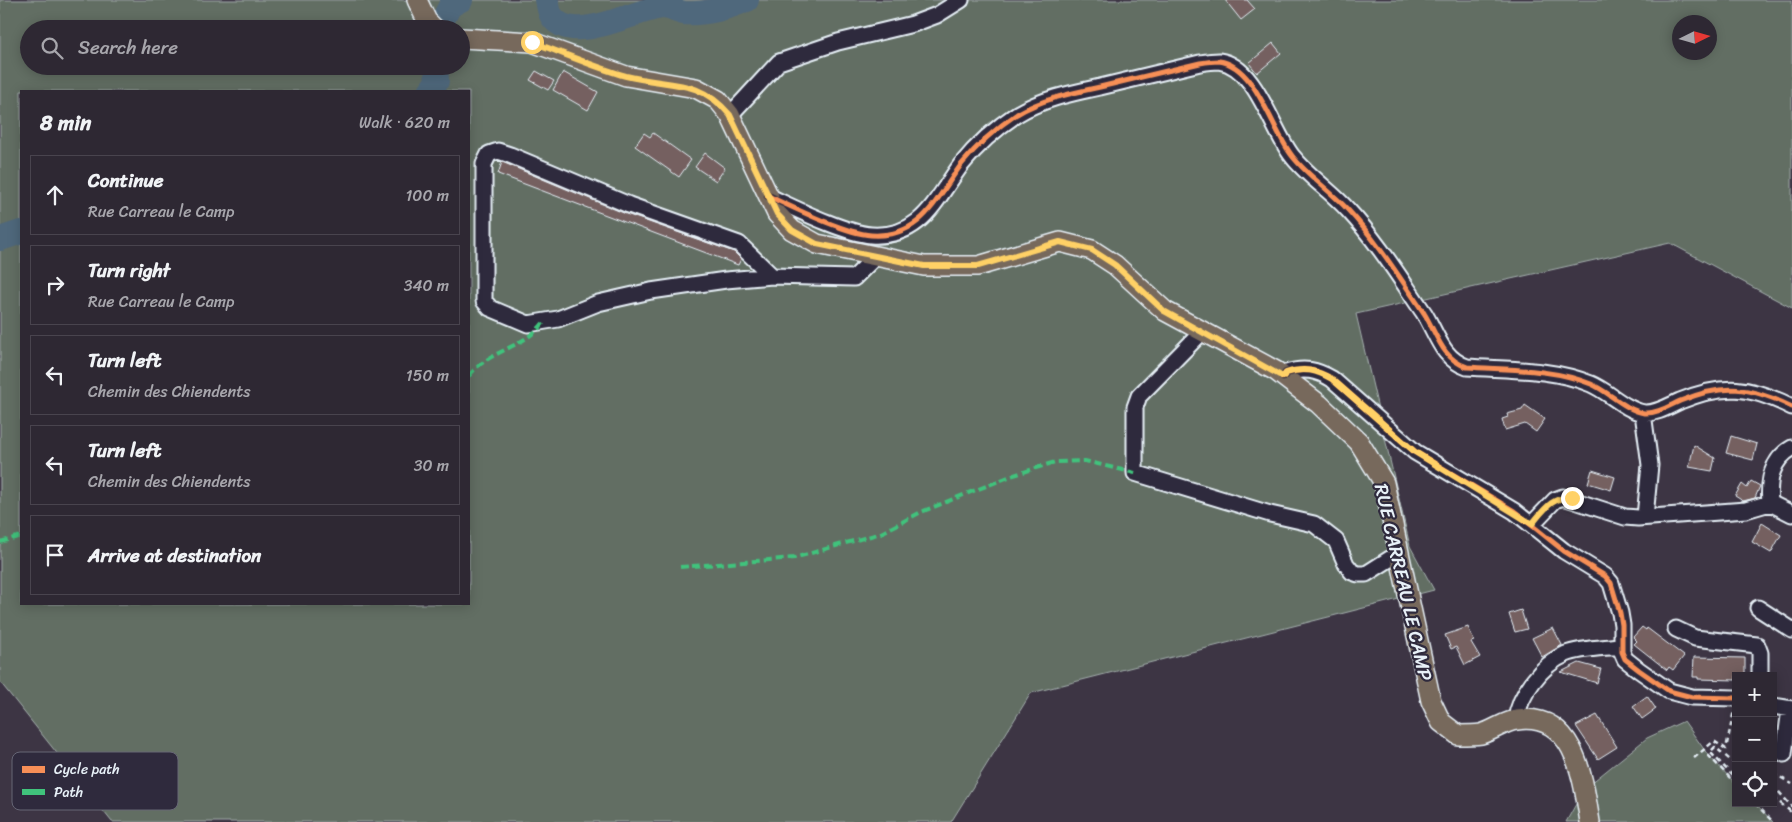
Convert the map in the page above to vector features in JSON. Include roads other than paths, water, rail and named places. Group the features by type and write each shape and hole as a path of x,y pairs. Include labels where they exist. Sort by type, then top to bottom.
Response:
{"main road":[{"path":"417,0 426,20"},
{"name":"RUE CARREAU LE CAMP","path":"470,39 532,42 626,76 696,88 718,100 730,115 777,214 792,230 817,244 924,266 978,266 1060,242 1092,250 1115,265 1164,311 1283,377 1319,404 1359,442 1384,483 1431,701 1441,722 1458,735 1481,734 1516,720 1534,720 1556,728 1570,744 1585,788 1590,822"}],"street":[{"path":"730,115 779,62 838,42 913,24 937,14 961,0"},
{"path":"768,196 808,214 852,230 870,235 896,234 915,225 932,208 962,164 989,134 1019,113 1055,98 1200,63 1220,61 1239,70 1252,85 1292,156 1348,210 1370,237 1429,321 1447,356 1455,364 1467,367 1553,373 1591,384 1634,410 1643,413 1653,412 1691,397 1732,387 1758,392 1792,407"},
{"path":"772,276 739,244 629,205 498,151 489,154 484,164 484,301 490,308 514,320 528,324 544,322 598,304 651,291 726,280 772,276 854,278 876,256"},
{"path":"1202,332 1139,396 1135,407 1135,473 1270,514 1314,524 1336,541 1346,564 1352,572 1358,574 1366,574 1399,553"},
{"path":"1283,377 1286,373 1294,370 1306,369 1320,372 1332,379 1415,452 1532,524 1546,538 1605,576 1611,583 1622,625 1620,646 1625,659 1669,691 1692,697 1732,700"},
{"path":"1643,413 1650,466 1645,518"},
{"path":"1770,503 1769,490 1773,468 1777,459 1792,448"},
{"path":"1532,524 1555,500 1563,497 1625,517 1645,518 1746,510 1770,503 1792,514"},
{"path":"1758,608 1792,630"},
{"path":"1676,629 1695,638 1757,644 1760,653 1760,672"},
{"path":"1516,720 1517,707 1544,668 1566,654 1620,646"},
{"path":"1777,707 1791,709 1784,754"}],"waterway":[{"path":"443,20 450,6 461,0"},
{"path":"546,0 551,15 560,24 573,28 604,24 662,7 684,13 700,13 725,8 747,0"},
{"path":"431,90 437,81 437,75"},
{"path":"0,239 20,232"}]}
